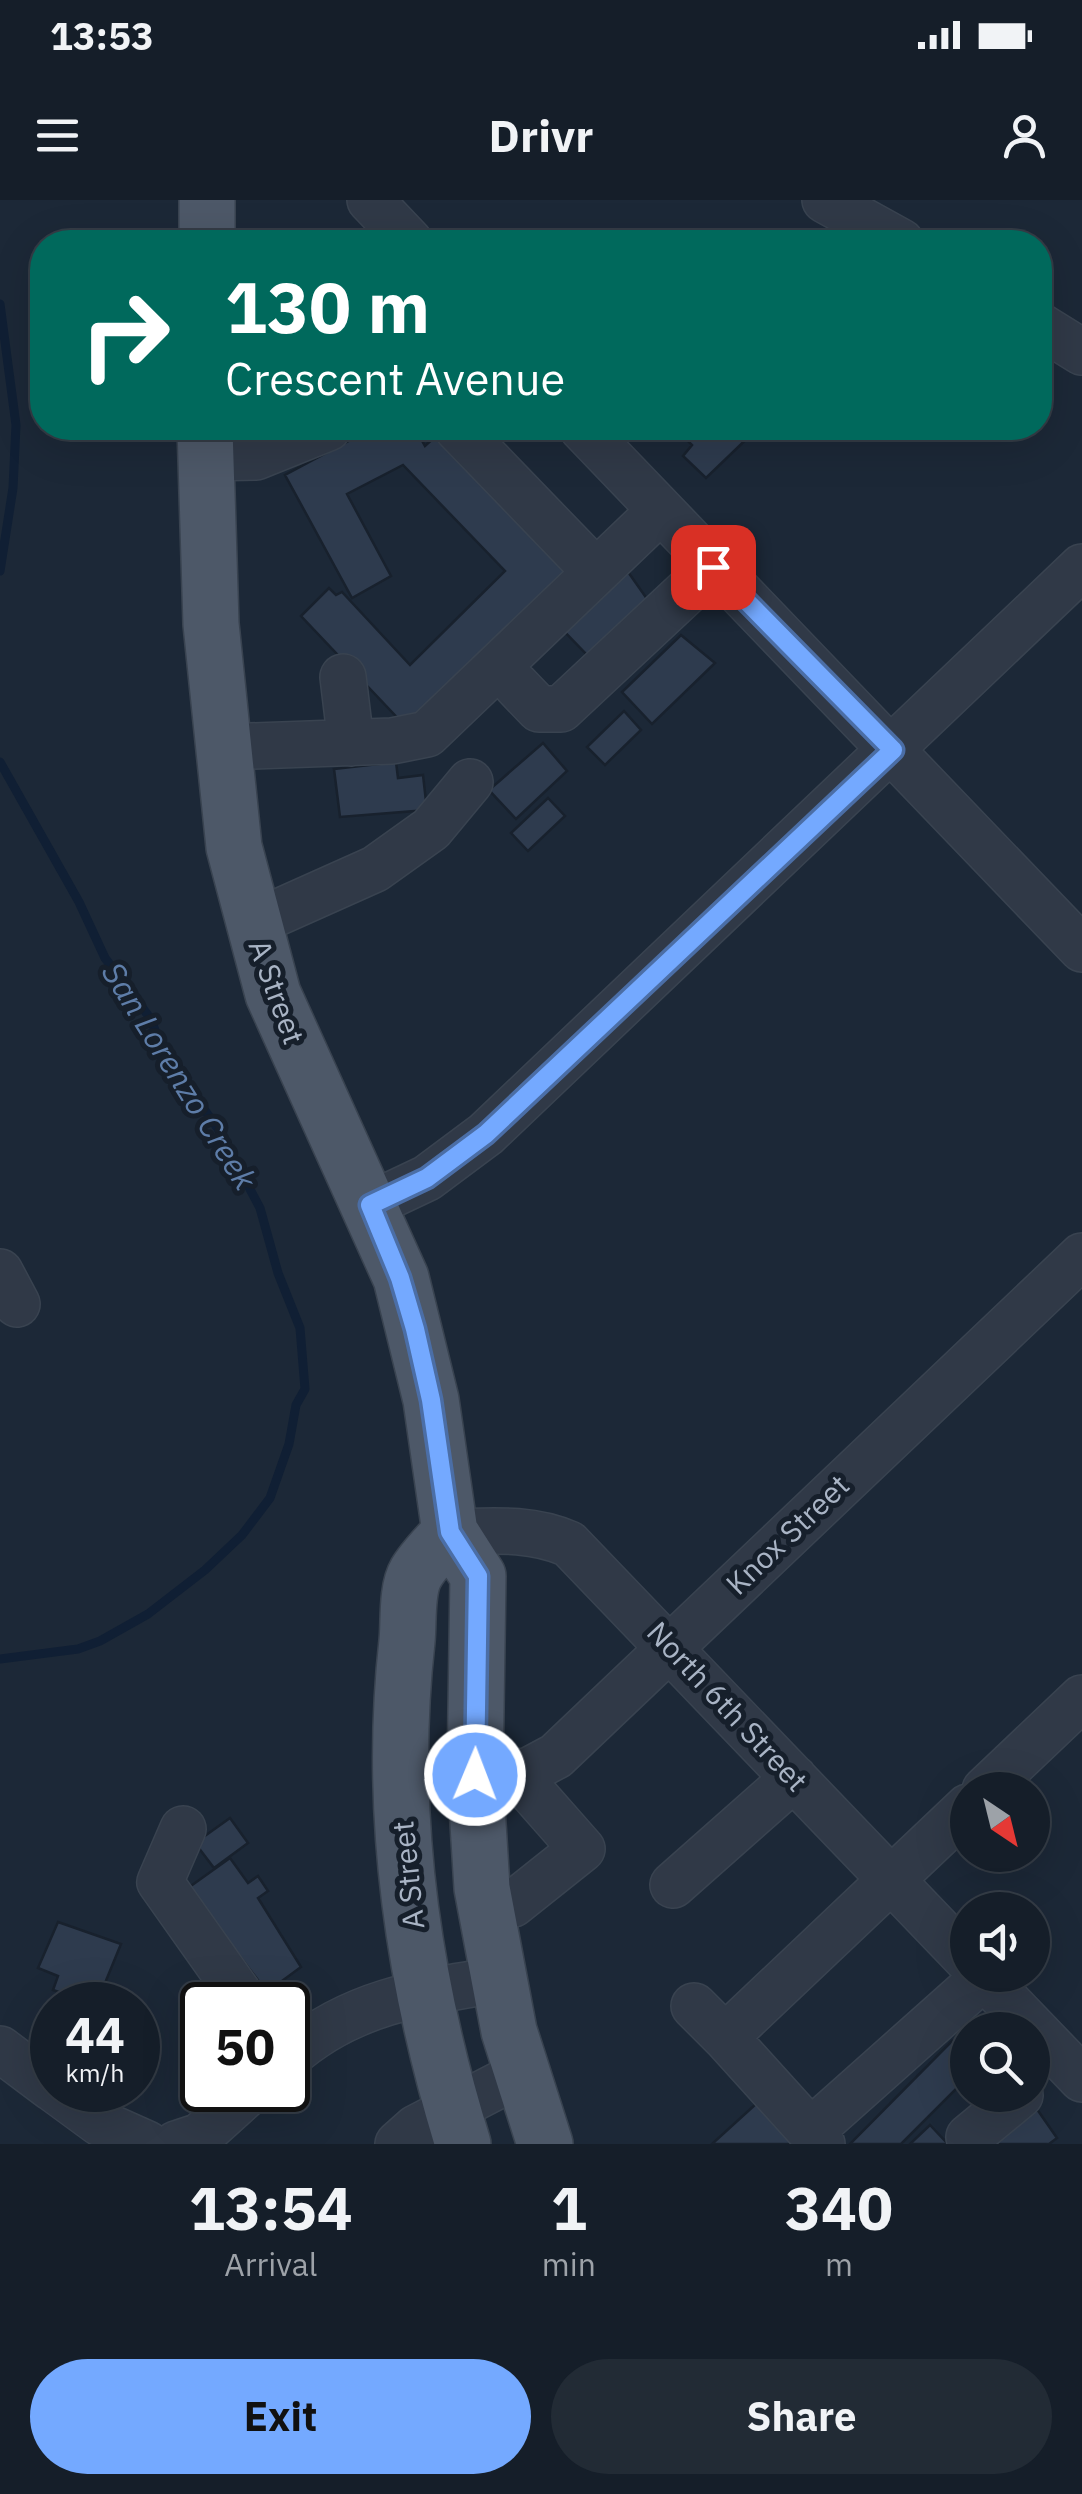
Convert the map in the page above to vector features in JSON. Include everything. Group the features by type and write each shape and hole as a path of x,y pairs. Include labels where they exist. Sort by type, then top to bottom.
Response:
{"main road":[{"path":"207,230 208,200"},
{"name":"A Street","path":"205,443 211,624 234,847 252,924 290,1035 400,1278 431,1400 450,1532 478,1576 495,1774 484,1900 498,1980 545,2144"},
{"name":"A Street","path":"450,1532 414,1575 402,1687 403,1834 423,1992 458,2127"}],"street":[{"path":"370,200 399,230"},
{"path":"825,200 879,230"},
{"path":"205,443 256,457 298,440"},
{"path":"468,440 596,572"},
{"path":"593,440 1082,949"},
{"path":"223,747 351,743 427,734 660,511"},
{"path":"370,1205 427,1178 486,1134 1082,567"},
{"path":"516,685 539,709 561,710 720,574"},
{"path":"561,737 720,574"},
{"path":"342,677 351,743"},
{"path":"252,924 375,870 431,829 470,782"},
{"name":"Knox Street","path":"495,1774 556,1756 1082,1256"},
{"name":"North 6th Street","path":"450,1532 512,1530 547,1534 569,1544 950,1942"},
{"path":"1004,1772 1082,1698"},
{"path":"484,1900 513,1904 582,1849 495,1774"},
{"path":"673,1886 794,1778"},
{"path":"725,2037 950,1824"},
{"path":"183,1829 160,1882 231,1982"},
{"path":"310,2037 378,2002 498,1980"},
{"path":"694,2006 817,2138 958,1992"},
{"name":"North 6th Street","path":"995,1992 1059,2074"},
{"path":"0,2049 30,2071"},
{"path":"398,2144 416,2128 458,2127 522,2073"},
{"path":"85,2112 147,2144"},
{"path":"973,2144 969,2137 999,2112"},
{"path":"176,2144 225,2132"}],"building":[{"path":"351,440 422,440 425,446 432,440 444,440 571,575 409,730 301,616 329,588 336,595 342,592 410,665 505,571 403,465 347,494 391,576 352,598 285,475"},
{"path":"687,440 746,440 706,478 683,456 692,445"},
{"path":"626,569 652,606 593,661 562,629"},
{"path":"681,635 715,663 652,724 622,692"},
{"path":"624,711 641,730 605,765 587,747"},
{"path":"543,743 567,771 516,819 489,790"},
{"path":"396,762 398,778 423,775 427,810 340,817 334,769"},
{"path":"548,798 565,816 528,851 511,833"},
{"path":"230,1818 248,1843 214,1868 195,1843"},
{"path":"230,1858 248,1883 258,1876 268,1891 258,1898 301,1967 281,1982 259,1982 188,1888"},
{"path":"58,1922 121,1944 105,1982 56,1982 58,1976 38,1968"},
{"path":"950,2043 950,2095 901,2144 850,2144"},
{"path":"757,2103 797,2144 712,2144"},
{"path":"1022,2112 1039,2112 1057,2138 1049,2144 990,2144"},
{"path":"930,2125 948,2144 910,2144"}],"waterway":[{"name":"San Lorenzo Creek","path":"0,304 16,425 13,488 0,571"},
{"name":"San Lorenzo Creek","path":"0,762 79,902 105,958 150,1018 164,1052 218,1129 260,1208 278,1273 300,1328 305,1389 296,1405 289,1444 270,1498 242,1535 205,1570 148,1614 100,1641 78,1649 0,1659"}],"route":[{"path":"475,1775 478,1576 450,1532 431,1400 415,1329 400,1278 370,1205 427,1178 486,1134 893,750 713,567"}]}
